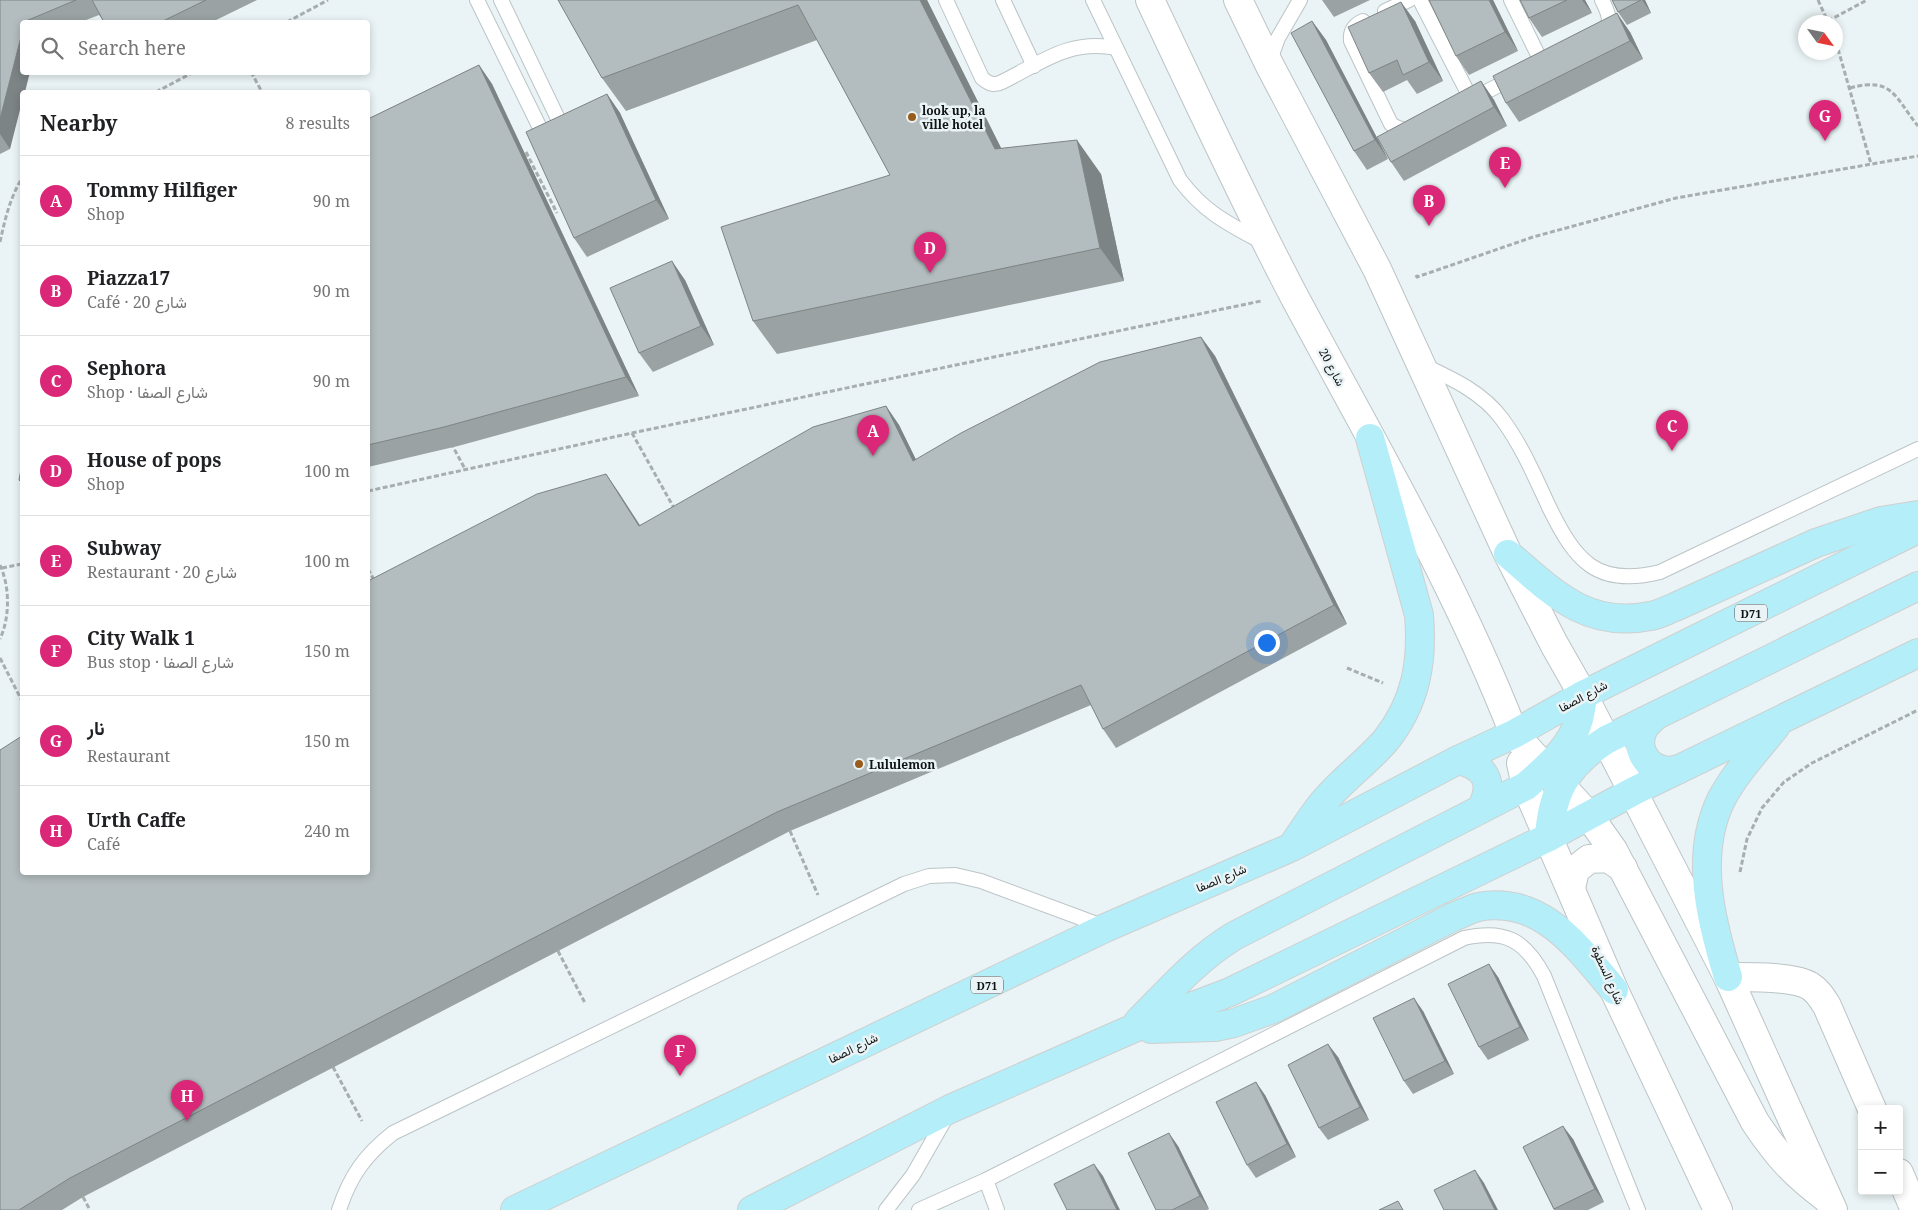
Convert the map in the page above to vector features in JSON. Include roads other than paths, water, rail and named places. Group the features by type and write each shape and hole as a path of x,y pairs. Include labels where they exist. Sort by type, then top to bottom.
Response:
{"main road":[{"path":"1292,847 1327,798 1385,740 1401,719 1412,694 1419,668 1422,642 1419,615 1370,438"},
{"path":"1508,554 1570,605 1600,616 1625,619 1651,616 1675,607 1816,543 1851,530 1881,520 1918,514"},
{"name":"شارع الصفا","path":"515,1210 1105,928 1292,847 1458,760 1514,734 1583,695 1918,529"},
{"path":"1132,1029 1194,964 1234,936 1481,809 1573,766 1590,750 1606,740 1918,586"},
{"path":"752,1210 950,1110 1132,1029 1230,992 1549,837 1634,791 1918,653"},
{"path":"1549,837 1552,811 1544,780 1571,737 1579,720 1583,695"},
{"path":"1653,718 1643,728 1640,742 1643,755 1652,766 1665,771 1679,769"},
{"path":"1728,977 1713,927 1707,866 1708,844 1721,801 1732,782 1782,720"},
{"path":"1458,760 1472,763 1482,771 1488,783 1488,797 1481,809"},
{"path":"1132,1029 1215,1027 1254,1017 1453,917 1478,907 1504,906 1532,912 1552,923 1571,941 1614,990"}],"street":[{"name":"شارع 20","path":"1150,0 1268,246 1438,566 1491,675 1514,734"},
{"path":"1238,0 1269,64 1377,269 1508,554 1554,644 1634,791 1728,977 1831,1205"},
{"path":"1514,734 1544,780 1588,816 1613,850 1755,1122 1775,1152 1800,1178 1831,1205"},
{"name":"شارع السطوة","path":"1549,837 1614,990 1718,1210"},
{"path":"1571,888 1575,870 1589,859 1608,858 1623,868"},
{"path":"1728,977 1761,977 1795,981 1809,985 1820,994 1870,1105"},
{"path":"1903,1182 1915,1210"}],"lane":[{"path":"478,0 543,134"},
{"path":"501,0 561,125"},
{"path":"946,0 982,78 988,83 995,85 1078,46 1100,45 1116,48"},
{"path":"1003,0 1034,66"},
{"path":"1093,0 1180,180 1204,208 1219,219 1268,246"},
{"path":"1269,64 1278,38 1300,0"},
{"path":"1409,0 1360,22 1350,34 1351,41 1392,124 1397,128 1411,130 1428,121"},
{"path":"1420,0 1467,101 1538,66 1511,0"},
{"path":"1593,38 1607,29 1609,22 1609,14 1602,0"},
{"path":"1422,364 1461,383 1483,398 1501,418 1516,440 1565,540 1579,557 1597,570 1613,575 1639,578 1660,572 1918,449"},
{"path":"339,1210 351,1180 362,1162 376,1146 393,1133 904,884 929,876 955,875 980,881 1105,928"},
{"path":"919,1210 986,1180 1464,938 1482,934 1501,936 1519,943 1534,957 1544,976 1638,1210"},
{"path":"886,1210 933,1143 950,1110"},
{"path":"986,1180 997,1210"}],"place":[{"name":"look up, la ville hotel","path":"912,117"},
{"name":"نار","path":"1825,141"},
{"name":"Subway","path":"1505,188"},
{"name":"Piazza17","path":"1429,226"},
{"name":"House of pops","path":"930,273"},
{"name":"Sephora","path":"1672,451"},
{"name":"Tommy Hilfiger","path":"873,456"},
{"name":"Lululemon","path":"859,764"},
{"name":"City Walk 1","path":"680,1076"},
{"name":"Urth Caffe","path":"187,1121"}]}
